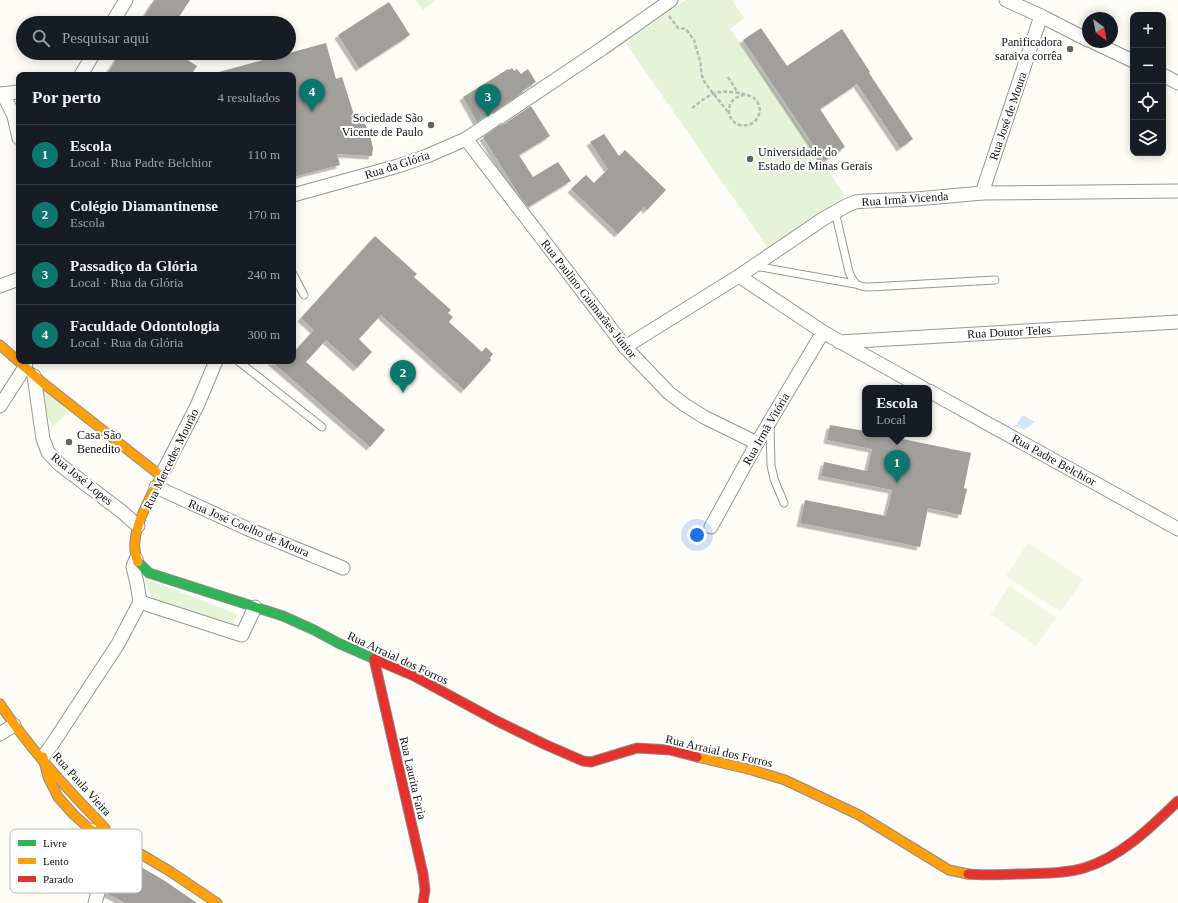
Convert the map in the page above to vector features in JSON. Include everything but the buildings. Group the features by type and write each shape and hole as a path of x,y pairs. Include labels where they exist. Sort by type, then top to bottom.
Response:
{"main road":[{"path":"0,345 16,358"},
{"path":"28,368 158,482"},
{"name":"Rua Mercedes Mourão","path":"136,559 134,545 138,526 158,482"},
{"name":"Rua Arraial dos Forros","path":"136,559 140,565 150,573 283,616 314,630 338,643 414,676 497,721 583,761 591,762 626,750 637,748 670,750 752,770 785,780 859,815 945,868 960,873 983,875 1054,872 1091,866 1135,838 1178,801"},
{"name":"Rua Laurita Faria","path":"374,659 423,874 425,890 423,903"},
{"path":"0,704 14,725 43,757"},
{"name":"Rua Paula Vieira","path":"43,757 48,777 58,797 74,815 91,829"},
{"name":"Rua Paula Vieira","path":"43,757 76,798 105,829"},
{"name":"Rua Paula Vieira","path":"142,855 217,903"}],"street":[{"path":"116,16 126,0"},
{"path":"1006,0 1082,37"},
{"name":"Rua da Glória","path":"296,194 398,166 427,156 466,139 603,48 667,3"},
{"name":"Rua José de Moura","path":"982,193 1041,16"},
{"path":"1106,48 1130,60"},
{"path":"83,72 90,60"},
{"path":"1166,77 1178,83"},
{"path":"16,92 2,94 14,116 16,125"},
{"name":"Rua Paulino Guimarães Júnior","path":"466,139 625,347 669,393 684,405 704,417 757,443"},
{"name":"Rua Irmã Vicenda","path":"625,347 739,276 835,211 855,202 916,199 982,193 1178,191"},
{"path":"739,276 839,342 918,385"},
{"path":"0,286 16,281"},
{"name":"Rua Doutor Teles","path":"839,342 1178,322"},
{"name":"Rua Irmã Vitória","path":"711,528 757,443 823,332"},
{"name":"Rua Mercedes Mourão","path":"158,482 197,406 215,364"},
{"path":"0,406 28,368"},
{"name":"Rua José Lopes","path":"28,368 43,439 48,452 59,464 121,511 138,526"},
{"name":"Rua Padre Belchior","path":"932,393 1178,529"},
{"name":"Rua José Coelho de Moura","path":"158,482 248,529 343,568"},
{"path":"43,757 118,644 140,602 133,567 136,559"},
{"path":"140,602 242,636 255,607"},
{"path":"0,734 14,725"},
{"path":"95,903 98,893"}],"lane":[{"path":"835,211 849,272 855,284"},
{"path":"754,266 855,284 859,286 995,280"},
{"path":"296,280 304,295"},
{"path":"242,364 322,427"},
{"path":"770,422 774,479 784,503"}],"path":[{"path":"667,3 678,28 686,29 694,40 705,83 714,94 733,121 742,126 751,124 755,121 760,112 754,98 744,94 730,92 716,92 714,94 692,108"},
{"path":"728,77 739,93"},
{"path":"728,113 730,102 734,98 744,94"}],"green space":[{"path":"415,0 436,0 423,10"},
{"path":"686,0 732,0 744,18 730,29 784,105 845,196 768,248 625,42"},
{"path":"41,387 69,411 53,427 43,409"},
{"path":"1028,543 1083,579 1061,612 1006,576"},
{"path":"144,578 237,614 233,628 152,600"},
{"path":"1010,586 1056,618 1036,646 990,614"}],"water":[{"path":"1022,416 1035,422 1024,430 1016,426"}],"traffic: fast":[{"path":"138,562 149,573 283,616 377,660"}],"traffic: slow":[{"path":"0,345 16,359"},
{"path":"22,364 43,383 161,476 146,506 137,529 135,552 138,562"},
{"path":"0,704 23,737 77,799 105,828"},
{"path":"43,757 48,777 58,797 74,815 90,829"},
{"path":"697,757 752,770 785,780 859,815 949,870 968,874"},
{"path":"142,855 217,903"}],"traffic: jam":[{"path":"374,659 423,874 425,890 423,903"},
{"path":"377,660 414,676 497,721 583,761 591,762 637,748 670,750 697,757"},
{"path":"968,874 989,875 1054,873 1084,868 1098,863 1123,849 1146,831 1178,801"}],"place":[{"name":"Panificadora saraiva corrêa","path":"1070,49"},
{"name":"Faculdade Odontologia","path":"312,112"},
{"name":"Passadiço da Glória","path":"488,117"},
{"name":"Sociedade São Vicente de Paulo","path":"431,125"},
{"name":"Universidade do Estado de Minas Gerais","path":"750,159"},
{"name":"Colégio Diamantinense","path":"403,393"},
{"name":"Casa São Benedito","path":"69,442"},
{"name":"Escola","path":"897,483"}]}
